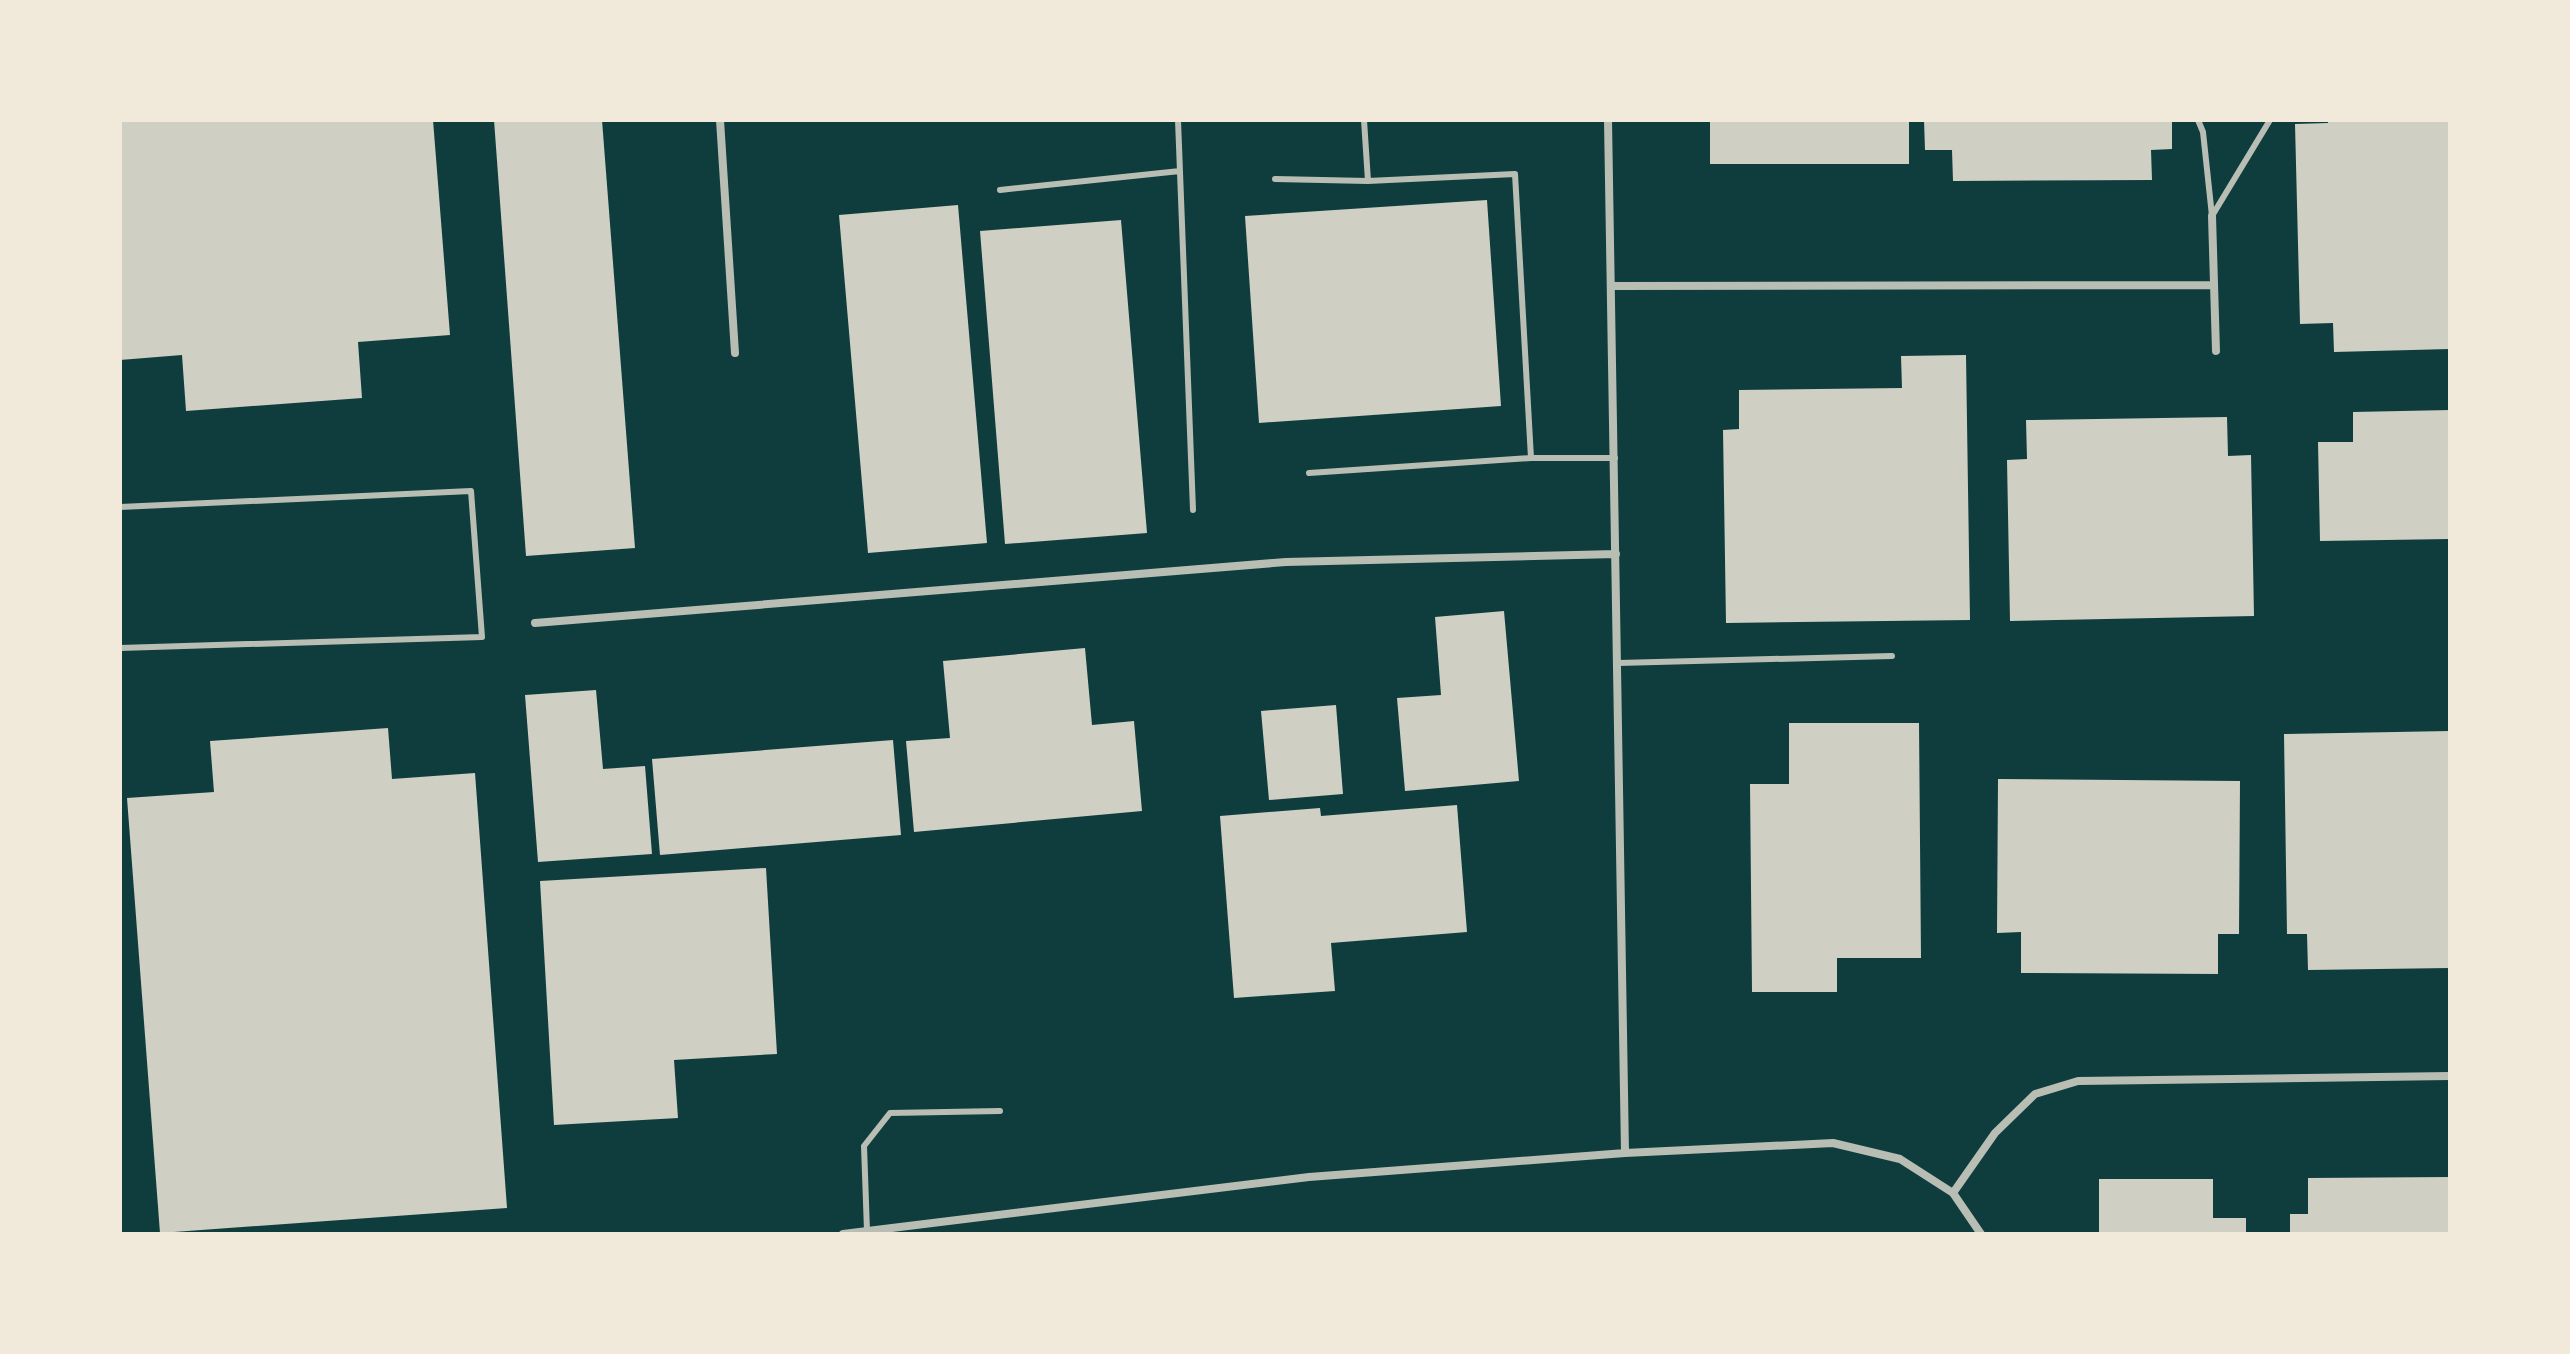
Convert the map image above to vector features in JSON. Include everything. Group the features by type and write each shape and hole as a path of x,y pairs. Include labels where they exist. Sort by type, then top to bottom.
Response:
{"street":[{"path":"720,120 735,353"},
{"path":"1608,120 1625,1153"},
{"path":"2212,216 2216,351"},
{"path":"1613,286 2214,285"},
{"path":"535,623 1286,562 1616,554"},
{"path":"1953,1193 1995,1133 2035,1094 2078,1081 2450,1076"},
{"path":"843,1234 919,1229 1309,1177 1625,1153 1833,1143 1900,1159 1953,1193 1981,1234"}],"lane":[{"path":"1178,120 1193,510"},
{"path":"1364,120 1368,181"},
{"path":"2198,120 2203,132 2212,216"},
{"path":"2212,216 2246,154 2270,120"},
{"path":"1000,190 1180,171"},
{"path":"1275,179 1368,181 1515,174 1531,458"},
{"path":"1309,473 1531,458 1615,458"},
{"path":"120,507 471,491 482,637 120,648"},
{"path":"1618,663 1892,656"},
{"path":"867,1231 864,1146 890,1113 1000,1111"}],"building":[{"path":"120,120 433,120 450,335 358,342 362,398 186,411 182,355 120,360"},
{"path":"494,120 602,120 635,548 526,556"},
{"path":"1710,120 1909,120 1909,164 1710,164"},
{"path":"1924,120 2172,120 2172,149 2151,150 2152,180 1953,181 1952,150 1925,150"},
{"path":"2328,120 2450,120 2450,349 2334,352 2333,323 2300,324 2295,124 2328,123"},
{"path":"1487,200 1501,406 1259,423 1245,216"},
{"path":"958,205 987,543 868,553 839,215"},
{"path":"1121,220 1147,533 1005,544 980,231"},
{"path":"1966,355 1970,620 1726,623 1723,430 1739,429 1739,390 1902,388 1901,356"},
{"path":"2450,410 2450,539 2320,541 2318,442 2353,442 2353,412"},
{"path":"2227,417 2228,456 2251,455 2254,616 2010,621 2007,460 2027,459 2026,420"},
{"path":"1504,611 1519,781 1405,791 1397,698 1441,695 1435,617"},
{"path":"1085,648 1092,725 1134,721 1142,811 914,832 906,741 950,738 943,661"},
{"path":"596,690 603,769 645,766 652,854 538,862 525,695"},
{"path":"1336,705 1343,794 1269,800 1261,711"},
{"path":"1789,723 1919,723 1921,958 1837,958 1837,992 1752,992 1750,784 1789,784"},
{"path":"388,728 392,779 475,773 507,1208 160,1233 127,798 214,792 210,741"},
{"path":"2450,731 2450,968 2308,970 2307,934 2287,934 2284,734"},
{"path":"893,740 901,835 660,855 652,759"},
{"path":"1998,779 2240,781 2239,934 2218,934 2218,974 2021,973 2021,932 1997,933"},
{"path":"1457,805 1467,932 1331,943 1335,991 1234,998 1220,816 1320,808 1321,816"},
{"path":"766,868 777,1054 674,1060 678,1118 554,1125 540,881"},
{"path":"2450,1177 2450,1234 2290,1234 2290,1214 2308,1214 2308,1178"},
{"path":"2099,1179 2213,1179 2213,1218 2246,1218 2246,1234 2099,1234"}]}
